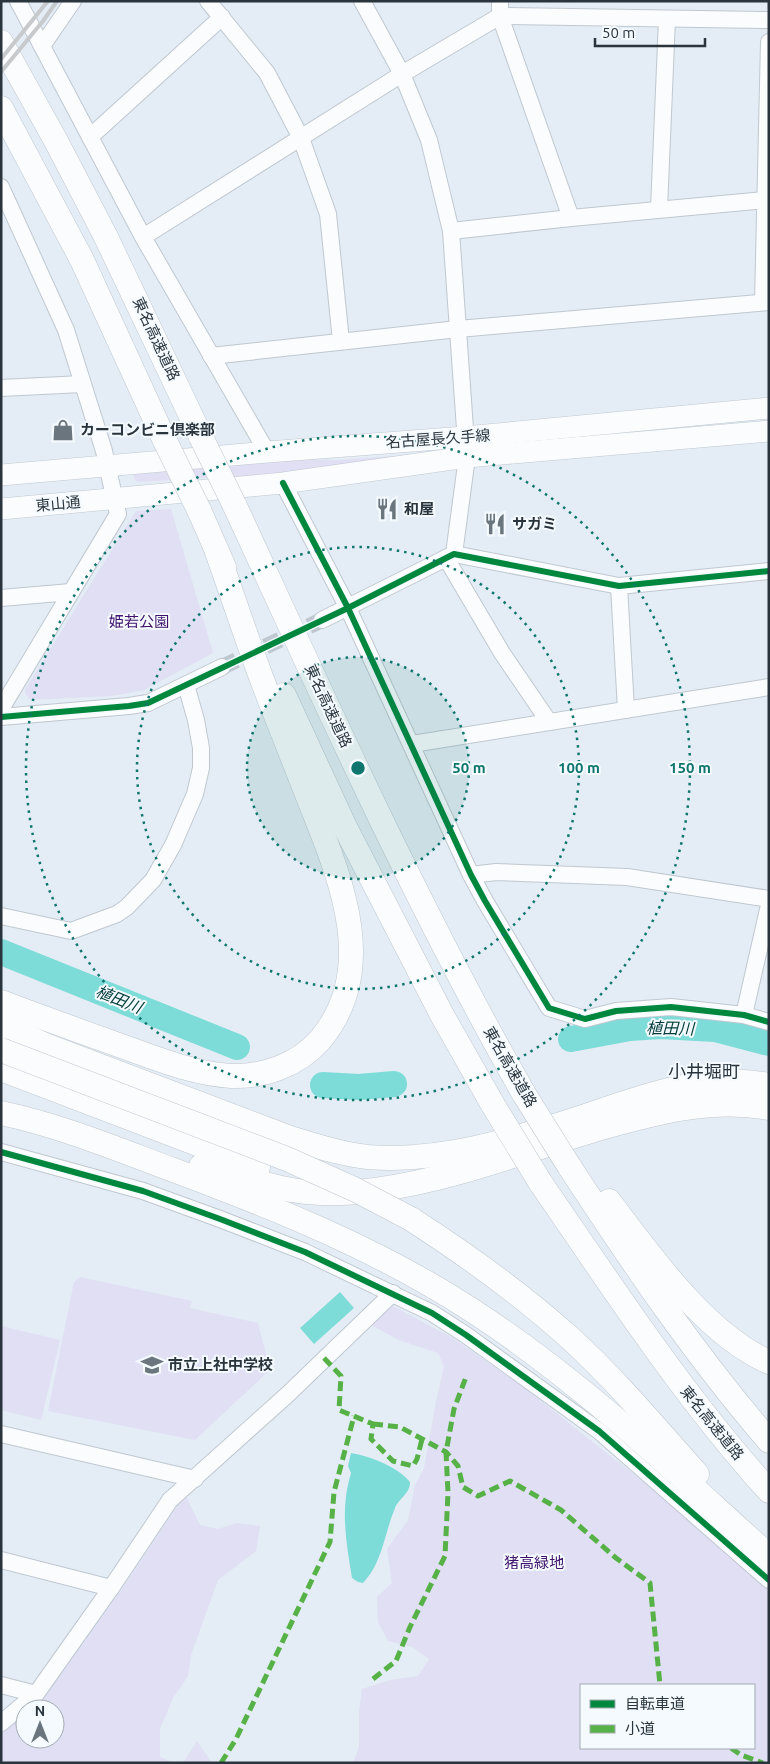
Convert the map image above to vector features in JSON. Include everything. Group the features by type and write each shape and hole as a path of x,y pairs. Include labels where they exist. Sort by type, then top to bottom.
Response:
{"highway":[{"name":"東名高速道路","path":"1,42 106,237 202,436 376,809 438,934 500,1051 530,1091 574,1162 626,1254 696,1351 740,1408 769,1441"},
{"name":"東名高速道路","path":"1,108 82,260 346,827 442,1015 493,1105 540,1182 671,1370 714,1427 769,1492"},
{"path":"1,1002 173,1064 212,1074 232,1076 270,1072 288,1065 303,1056 316,1044 328,1030 338,1013 348,979 351,960 346,904 326,844 263,684 217,552"},
{"path":"1,1024 45,1045 290,1138 323,1148 366,1156 408,1158 479,1147 570,1121 640,1098 692,1085 740,1082 769,1085"},
{"path":"1,1050 287,1159 349,1186 411,1219 499,1279 570,1339 645,1416 769,1555"},
{"path":"1,1069 246,1163 298,1178 323,1181 377,1182 428,1178 455,1173"},
{"path":"1,1112 262,1183 302,1192 324,1193 375,1190 455,1173 658,1112 732,1104 769,1108"},
{"path":"55,1126 232,1192 297,1219 371,1253 440,1290 498,1327 563,1376 628,1430 769,1555"},
{"path":"574,1162 679,1289 721,1332 758,1358 769,1362"}],"main road":[{"name":"名古屋長久手線","path":"114,499 283,483 466,447 769,408"},
{"name":"名古屋長久手線","path":"108,467 267,452 466,447 769,431"},
{"path":"1,476 108,467"},
{"name":"東山通","path":"1,510 114,499"}],"street":[{"path":"42,46 74,1"},
{"path":"208,1 267,73 301,138 328,214 341,341"},
{"path":"362,1 402,74 429,140 451,231 466,447 450,556 502,653 549,722"},
{"path":"22,3 42,46 143,237 267,452"},
{"path":"500,9 571,218"},
{"path":"143,237 402,74 500,9 666,19 769,20"},
{"path":"90,137 222,18"},
{"path":"659,210 666,19"},
{"path":"211,356 458,329 766,302 765,200 769,42"},
{"path":"1,186 66,330 104,452 118,514 1,709"},
{"path":"451,231 765,200"},
{"path":"3,387 82,384"},
{"path":"283,483 348,608 471,875 549,1008 585,1019 616,1012 671,1007 744,1015 769,1022"},
{"path":"322,620 450,556 620,586 769,571"},
{"path":"620,586 626,710"},
{"path":"1,598 71,592"},
{"path":"1,717 129,706 148,702 222,668"},
{"path":"1,916 71,931 117,914 127,907 153,880 173,846 191,803 201,768 201,748 186,685"},
{"path":"412,744 769,687"},
{"path":"471,875 496,872 627,877 769,899"},
{"path":"744,1015 769,905"},
{"path":"1,1152 142,1192 220,1219 305,1252 432,1313 466,1335 599,1432 769,1580"},
{"path":"1,1723 36,1694 170,1500 287,1395 393,1293"},
{"path":"1,1434 195,1479"},
{"path":"1,1560 111,1588"},
{"path":"1,1684 36,1694"}],"green space":[{"path":"434,453 272,479 201,478 138,482 135,480 134,475 138,472 275,459 341,460"},
{"name":"姫若公園","path":"171,509 213,653 144,690 112,696 30,700 25,690 136,511"},
{"path":"80,1277 192,1301 190,1308 258,1323 270,1370 195,1440 48,1411 74,1282"},
{"name":"猪高緑地","path":"389,1304 453,1338 527,1390 707,1532 769,1587 769,1763 353,1763 359,1747 359,1712 362,1689 390,1680 418,1676 429,1659 412,1647 388,1641 378,1622 377,1597 392,1583 387,1549 408,1520 415,1485 424,1468 444,1366 438,1353 399,1340 371,1325"},
{"path":"1,1326 60,1340 41,1420 1,1410"},
{"path":"185,1494 200,1525 218,1529 237,1523 260,1526 256,1551 218,1580 191,1655 188,1676 173,1698 160,1729 160,1757 175,1763 1,1763 1,1734 15,1722 15,1749 65,1749 65,1699 42,1699 121,1590"},
{"path":"197,1741 212,1763 183,1763"}],"shaded area":[{"path":"340,1292 354,1308 314,1344 300,1328"},
{"path":"351,1453 383,1463 410,1482 408,1490 395,1508 375,1566 363,1583 352,1578 346,1538 345,1512 351,1473 348,1466"}],"waterway":[{"name":"植田川","path":"1,952 237,1047"},
{"name":"植田川","path":"571,1039 630,1028 660,1026 715,1029 769,1043"},
{"name":"植田川","path":"323,1085 359,1087 394,1084"}],"tunnel":[{"path":"222,667 322,620"}],"railway":[{"path":"1,59 48,1"},
{"path":"1,72 57,1"}],"marked path":[{"path":"324,1358 341,1376 339,1410 373,1424 371,1439 393,1461 413,1466 417,1459 422,1439"},
{"path":"373,1679 396,1661 410,1627 445,1556 448,1493 446,1452 454,1409 466,1377"},
{"path":"221,1763 236,1739 330,1542 334,1492 354,1416"},
{"path":"373,1424 400,1427 446,1452 458,1466 463,1487 478,1496 510,1481 561,1510 616,1558 650,1583 660,1684"},
{"path":"732,1749 741,1755 763,1763"}],"cycle path":[{"path":"283,483 348,608 471,875 549,1008 585,1019 616,1011 671,1007 744,1015 769,1022"},
{"path":"1,717 148,703 348,608 454,554 619,586 769,571"},
{"path":"1,1152 143,1191 220,1219 305,1252 432,1313 466,1335 599,1431 769,1580"}],"place":[{"name":"カーコンビニ倶楽部","path":"63,430"},
{"name":"和屋","path":"387,509"},
{"name":"サガミ","path":"495,524"},
{"name":"市立上社中学校","path":"152,1365"}],"district":[{"name":"小井堀町","path":"704,1072"}]}
